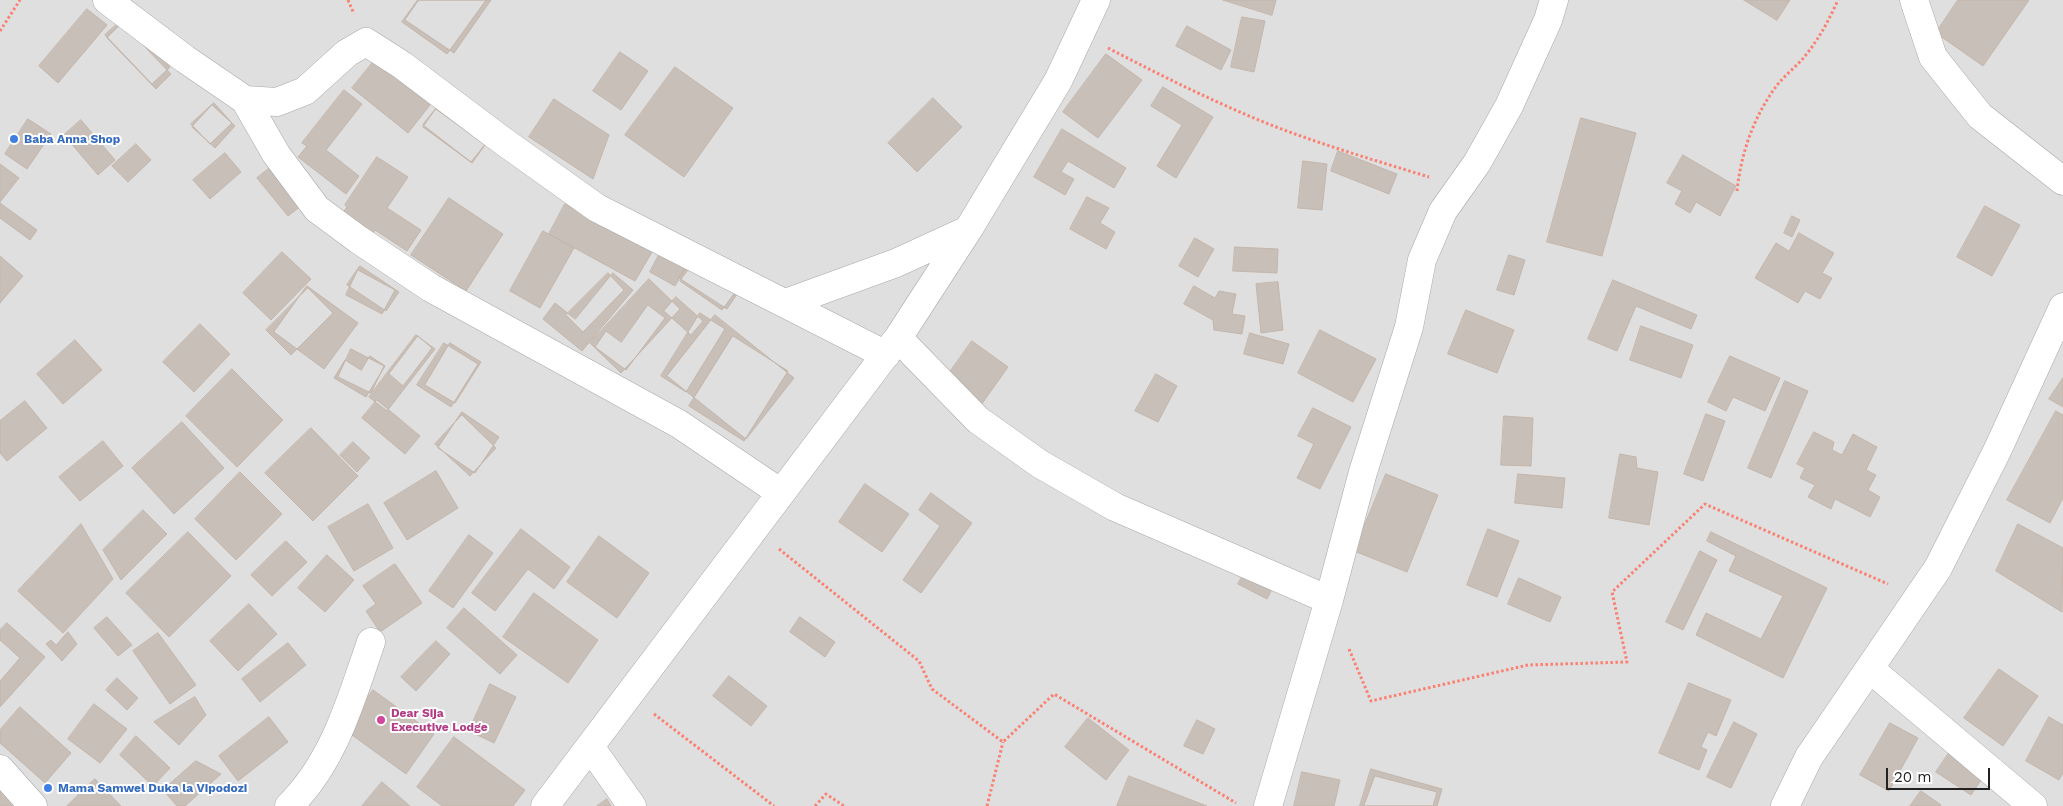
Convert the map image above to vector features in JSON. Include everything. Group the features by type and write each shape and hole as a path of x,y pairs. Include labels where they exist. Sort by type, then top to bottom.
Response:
{"street":[{"path":"107,0 185,58 246,100 276,154 318,209 359,240 431,288 679,424 781,493"},
{"path":"545,806 591,748 892,346 968,230 1058,81 1096,0"},
{"path":"1268,806 1329,600 1363,472 1409,327 1422,260 1443,211 1478,162 1508,106 1548,20 1554,0"},
{"path":"1914,0 1933,57 1980,116 2063,181"},
{"path":"246,100 276,102 305,91 348,53 366,42 402,65 503,142 597,208 786,303 892,346 978,420 1040,464 1116,506 1329,600"},
{"path":"786,303 896,263 968,230"},
{"path":"1786,806 1810,757 1938,568 2063,307"},
{"path":"297,802 312,780 342,727 371,642"},
{"path":"1870,669 2033,806"},
{"path":"591,748 632,806"},
{"path":"0,769 33,806"}],"path":[{"path":"0,31 20,0"},
{"path":"1737,191 1740,161 1753,128 1778,85 1806,55 1827,24 1838,0"},
{"path":"1080,33 1189,90 1266,123 1327,146 1460,187"},
{"path":"1348,646 1371,701 1528,665 1627,662 1612,592 1705,504 1918,597"},
{"path":"754,530 919,661 932,689 1003,742"},
{"path":"987,806 1003,742 1054,694 1241,806"},
{"path":"630,695 774,806"},
{"path":"815,806 826,794 844,806"}],"shaded area":[{"path":"0,0 2063,0 2063,806 0,806"}],"building":[{"path":"418,0 486,0 447,54 402,22"},
{"path":"419,0 491,0 454,53 405,20"},
{"path":"1223,0 1276,0 1272,15"},
{"path":"1744,0 1790,0 1777,20"},
{"path":"1958,0 2029,0 1983,66 1936,33"},
{"path":"87,9 107,25 58,83 39,66"},
{"path":"1242,17 1265,21 1254,72 1231,67"},
{"path":"124,18 170,67 152,84 105,35"},
{"path":"122,23 171,74 156,89 107,38"},
{"path":"1187,26 1231,50 1221,70 1176,46"},
{"path":"620,52 648,71 621,110 593,91"},
{"path":"1106,54 1142,80 1098,138 1063,112"},
{"path":"374,61 430,105 408,133 352,88"},
{"path":"675,67 733,108 684,177 625,135"},
{"path":"1163,87 1213,117 1176,178 1157,166 1182,125 1151,106"},
{"path":"344,90 362,104 326,150 359,176 346,194 298,157 307,146 302,143"},
{"path":"933,98 962,127 917,172 888,143"},
{"path":"554,99 609,135 593,179 529,137"},
{"path":"214,103 232,123 210,144 191,124"},
{"path":"212,105 235,126 215,148 192,127"},
{"path":"439,105 487,142 471,162 423,125"},
{"path":"436,109 485,145 472,163 423,127"},
{"path":"1581,118 1636,133 1602,256 1547,242"},
{"path":"28,119 51,134 27,169 5,154"},
{"path":"81,120 115,160 98,175 64,135"},
{"path":"1062,129 1126,168 1114,188 1068,161 1061,172 1074,179 1065,195 1034,177"},
{"path":"136,144 151,160 128,182 112,166"},
{"path":"1338,151 1397,174 1389,194 1331,171"},
{"path":"225,153 241,172 210,199 193,180"},
{"path":"1683,155 1736,186 1720,216 1696,202 1690,213 1675,204 1682,191 1667,183"},
{"path":"377,157 408,177 387,208 421,230 407,251 375,230 372,235 341,215 347,207 345,205"},
{"path":"1303,161 1327,164 1322,210 1298,208"},
{"path":"0,164 19,178 0,202"},
{"path":"271,167 302,205 288,216 257,178"},
{"path":"1087,197 1109,208 1100,223 1115,232 1106,249 1070,229"},
{"path":"449,198 503,234 466,291 411,255"},
{"path":"0,203 37,230 30,240 0,218"},
{"path":"565,204 652,252 635,281 549,234"},
{"path":"1985,206 2020,225 1992,276 1957,257"},
{"path":"1792,216 1800,220 1792,237 1784,233"},
{"path":"543,231 574,248 540,308 510,291"},
{"path":"1799,233 1834,253 1822,273 1832,278 1820,299 1805,291 1798,303 1755,278 1776,243 1789,251"},
{"path":"1195,238 1214,249 1198,277 1179,266"},
{"path":"1235,247 1278,249 1277,273 1233,271"},
{"path":"282,252 311,279 271,320 243,293"},
{"path":"660,253 686,266 675,286 650,272"},
{"path":"1509,255 1525,260 1514,295 1497,290"},
{"path":"0,256 23,276 0,303"},
{"path":"690,259 739,291 727,309 679,278"},
{"path":"695,261 736,291 722,310 680,281"},
{"path":"360,266 399,292 386,311 347,285"},
{"path":"358,270 395,290 382,314 346,295"},
{"path":"608,273 624,290 583,332 566,315"},
{"path":"613,273 633,290 582,351 543,319 555,303 575,319"},
{"path":"649,279 680,309 621,373 590,343"},
{"path":"1613,280 1697,315 1691,329 1636,306 1617,351 1588,339"},
{"path":"1278,282 1283,330 1261,333 1256,284"},
{"path":"307,286 358,323 324,369 274,332"},
{"path":"1194,286 1215,298 1219,291 1236,294 1232,314 1245,316 1242,334 1214,330 1213,320 1184,304"},
{"path":"308,288 333,313 291,355 266,330"},
{"path":"676,297 703,321 691,335 664,311"},
{"path":"648,305 665,318 626,370 595,347 606,331 621,342"},
{"path":"1466,310 1514,330 1497,373 1448,354"},
{"path":"700,313 725,329 686,392 661,376"},
{"path":"715,315 794,378 746,439 667,376"},
{"path":"200,324 230,354 194,392 163,362"},
{"path":"1641,326 1693,345 1681,378 1630,360"},
{"path":"1320,330 1376,359 1353,402 1298,373"},
{"path":"1250,333 1289,344 1283,364 1244,354"},
{"path":"416,335 435,349 387,411 369,397"},
{"path":"418,336 432,348 403,386 389,374"},
{"path":"733,336 788,371 744,441 689,406"},
{"path":"75,340 102,370 63,404 37,374"},
{"path":"972,341 1008,367 981,405 945,379"},
{"path":"444,343 478,364 451,407 417,385"},
{"path":"450,343 481,362 455,403 425,385"},
{"path":"351,349 384,366 371,393 338,377"},
{"path":"370,356 385,366 366,397 334,378 345,360 361,370"},
{"path":"1730,356 1780,378 1765,411 1733,397 1726,411 1708,402"},
{"path":"232,369 283,420 237,467 186,416"},
{"path":"1156,374 1177,386 1158,422 1135,411"},
{"path":"2063,378 2063,407 2049,399"},
{"path":"1785,381 1808,391 1771,478 1748,468"},
{"path":"377,400 420,436 405,454 362,418"},
{"path":"25,401 47,428 7,461 0,453 0,421"},
{"path":"1313,408 1351,427 1320,489 1297,478 1314,444 1298,436"},
{"path":"2056,411 2063,415 2063,498 2050,523 2007,500"},
{"path":"462,412 499,437 475,473 438,448"},
{"path":"1706,414 1725,421 1703,481 1684,474"},
{"path":"462,415 496,448 470,476 435,444"},
{"path":"1504,416 1533,418 1531,466 1501,465"},
{"path":"182,422 224,468 174,514 132,468"},
{"path":"311,428 358,476 313,521 265,473"},
{"path":"1814,432 1834,442 1832,450 1842,455 1853,434 1877,447 1866,470 1876,475 1868,490 1880,497 1870,517 1835,499 1831,509 1808,497 1815,485 1800,478 1805,468 1797,464"},
{"path":"103,441 123,466 80,501 59,477"},
{"path":"353,442 370,458 357,472 340,455"},
{"path":"1620,454 1636,457 1637,468 1658,472 1649,525 1609,518"},
{"path":"436,471 458,508 407,540 384,503"},
{"path":"240,472 282,514 236,560 195,519"},
{"path":"1386,474 1438,495 1407,572 1354,551"},
{"path":"1518,474 1565,478 1562,508 1515,503"},
{"path":"865,484 909,514 882,552 839,522"},
{"path":"931,493 972,523 921,593 903,580 940,526 919,510"},
{"path":"368,504 393,548 354,571 328,527"},
{"path":"143,510 167,534 121,580 103,550"},
{"path":"81,524 113,579 63,633 18,591"},
{"path":"2018,524 2063,548 2062,612 1996,571"},
{"path":"521,529 570,567 554,589 528,569 495,611 472,593"},
{"path":"1488,529 1519,541 1497,597 1467,585"},
{"path":"188,532 231,576 169,637 126,593"},
{"path":"1711,532 1827,588 1783,678 1696,635 1706,613 1761,639 1783,596 1729,571 1736,556 1707,541"},
{"path":"469,535 493,553 453,608 429,591"},
{"path":"599,536 649,573 617,618 567,582"},
{"path":"286,541 307,562 272,596 251,575"},
{"path":"1700,551 1717,560 1683,630 1666,622"},
{"path":"327,555 354,580 325,612 298,588"},
{"path":"395,564 422,603 380,632 366,611 376,604 363,586"},
{"path":"1246,570 1274,585 1267,599 1238,584"},
{"path":"1519,578 1561,597 1550,622 1508,604"},
{"path":"534,593 598,640 568,683 503,637"},
{"path":"249,604 277,634 238,671 210,641"},
{"path":"464,608 517,655 500,674 447,628"},
{"path":"107,617 132,645 118,656 94,628"},
{"path":"800,617 835,642 825,657 790,632"},
{"path":"7,623 45,657 0,707 0,681 20,658 0,640 0,630"},
{"path":"68,632 77,644 62,661 46,644 51,640 56,645"},
{"path":"158,633 196,685 170,704 133,651"},
{"path":"436,641 450,654 416,691 401,677"},
{"path":"288,643 306,665 260,702 242,679"},
{"path":"1999,669 2038,696 2003,746 1964,718"},
{"path":"729,676 767,706 751,726 713,696"},
{"path":"117,678 138,698 127,710 106,690"},
{"path":"1689,683 1731,700 1716,736 1708,732 1701,747 1707,750 1699,770 1659,753"},
{"path":"490,684 516,697 494,743 469,731"},
{"path":"373,690 434,734 406,774 345,730"},
{"path":"195,697 206,715 179,745 154,722"},
{"path":"94,704 127,729 100,763 68,739"},
{"path":"20,707 71,753 45,783 0,743 0,730"},
{"path":"269,717 288,742 238,781 219,756"},
{"path":"2049,717 2063,725 2063,773 2059,780 2026,761"},
{"path":"1088,718 1129,750 1106,780 1065,747"},
{"path":"1197,720 1215,729 1203,754 1184,746"},
{"path":"1734,722 1757,734 1731,788 1707,777"},
{"path":"1890,723 1918,738 1889,791 1860,775"},
{"path":"136,736 170,768 153,786 120,755"},
{"path":"454,737 525,790 513,806 442,806 417,787"},
{"path":"1949,753 1983,777 1971,795 1936,772"},
{"path":"196,761 221,774 185,806 177,806 163,790"},
{"path":"1371,769 1442,789 1437,806 1360,806"},
{"path":"1302,772 1340,780 1334,806 1294,806"},
{"path":"1129,776 1207,806 1117,806"},
{"path":"1375,776 1437,792 1433,806 1364,806"},
{"path":"95,779 121,806 67,806"},
{"path":"382,782 410,806 362,806"},
{"path":"0,791 18,806 0,806"},
{"path":"1921,791 1941,805 1910,806"},
{"path":"607,799 611,806 597,806"}],"place":[{"name":"Baba Anna Shop","path":"14,139"},
{"name":"Dear Sija Executive Lodge","path":"381,720"},
{"name":"Mama Samwel Duka la Vipodozi","path":"48,788"}]}
